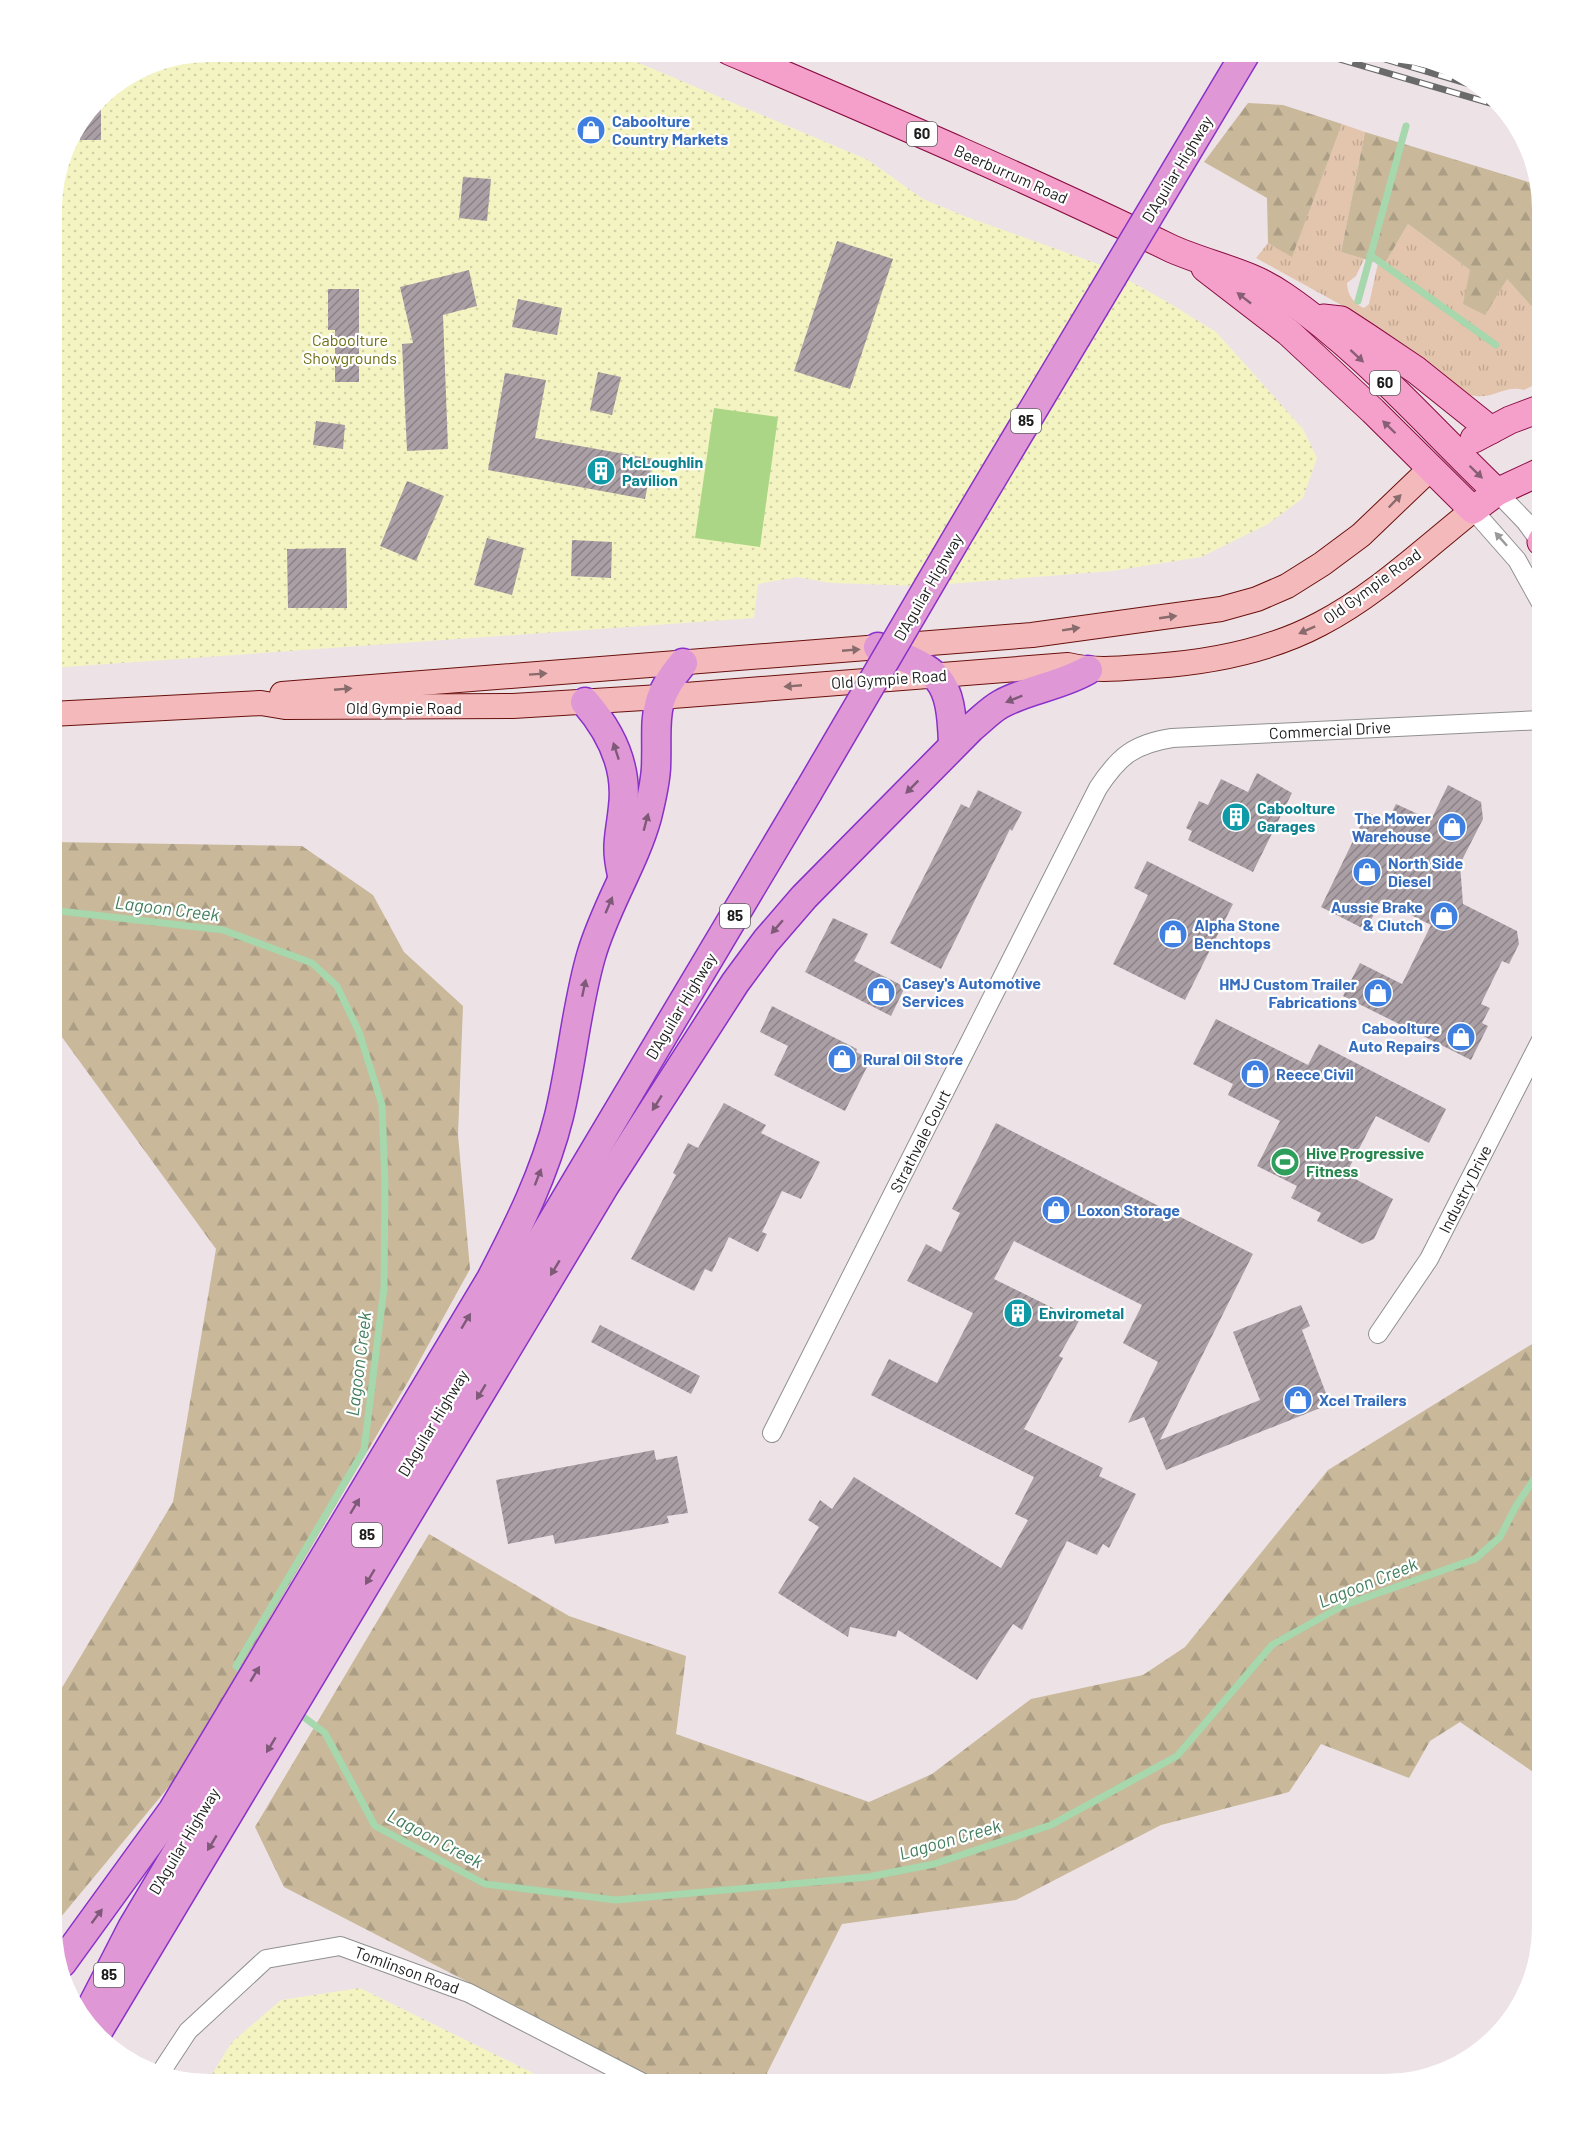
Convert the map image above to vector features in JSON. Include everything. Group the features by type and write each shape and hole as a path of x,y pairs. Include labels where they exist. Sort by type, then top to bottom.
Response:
{"highway":[{"name":"D'Aguilar Highway","path":"88,2011 132,1928 1241,62"},
{"path":"878,647 909,659 935,675 948,693 953,714 953,745"},
{"path":"65,1959 143,1855 225,1724 491,1279 516,1231 546,1158 568,1077 590,958 622,875 643,834 656,770 655,716 660,697 683,663"},
{"path":"101,2027 510,1341 688,1053 759,949 804,897 953,745 1000,705 1038,689 1070,681 1088,670"},
{"path":"585,702 606,728 618,756 624,805 616,850 622,875"},
{"name":"D'Aguilar Highway","path":"81,2000 132,1928"}],"main road":[{"name":"Beerburrum Road","path":"755,62 966,153 1192,258 1256,278 1313,317 1357,355 1497,492"},
{"name":"Beerburrum Road","path":"1192,258 1287,332 1473,510"},
{"name":"60","path":"1313,317 1341,320 1416,370 1491,430"},
{"path":"1431,468 1491,430 1532,412"},
{"name":"Old Gympie Road","path":"261,703 285,693 1032,635 1221,609 1257,599 1287,586 1344,549 1431,468"},
{"path":"1473,510 1497,492 1532,476"},
{"name":"Old Gympie Road","path":"62,713 261,703 285,707 435,708 585,702 1068,665 1088,670 1206,661 1279,642 1320,624 1343,610 1473,510"}],"street":[{"path":"1497,492 1532,531"},
{"path":"1473,510 1517,560 1532,587"},
{"name":"Commercial Drive","path":"1123,756 1155,741 1172,738 1532,720"},
{"name":"Strathvale Court","path":"772,1433 1098,788 1123,756"},
{"name":"Industry Drive","path":"1378,1334 1429,1259 1532,1058"},
{"name":"Tomlinson Road","path":"164,2067 188,2031 266,1959 340,1946 469,1993 626,2074"}],"green space":[{"name":"Caboolture Showgrounds","path":"637,62 868,160 923,199 1101,265 1164,300 1216,332 1303,429 1317,458 1303,498 1268,524 1201,557 1112,571 923,586 831,583 797,577 758,584 754,618 62,667 62,199 69,161 86,127 112,98 135,81 161,69 189,63"},
{"path":"1248,103 1283,105 1342,124 1292,257 1268,243 1267,198 1204,162"},
{"path":"1342,124 1365,132 1341,252 1364,259 1356,276 1347,283 1352,298 1364,308 1369,304 1378,263 1384,265 1408,224 1470,270 1507,279 1532,307 1532,386 1524,390 1510,389 1485,396 1470,395 1343,306 1256,258 1268,243 1292,256"},
{"path":"1365,132 1529,182 1532,208 1532,307 1507,279 1485,315 1463,304 1470,270 1408,224 1384,265 1341,252"},
{"path":"714,408 778,417 760,547 695,538"},
{"path":"62,842 302,846 373,895 404,952 463,1006 458,1135 470,1269 409,1380 176,1778 62,1916 62,1688 173,1502 216,1249 62,1037"},
{"path":"1532,1344 1532,1771 1460,1722 1430,1741 1409,1778 1321,1744 1289,1792 1161,1825 1016,1900 842,1924 767,2074 646,2074 284,1887 255,1827 429,1534 569,1616 686,1656 676,1734 869,1802 932,1774 1031,1699 1143,1675 1185,1647 1328,1470"},
{"path":"360,1988 535,2074 212,2074 232,2042 281,2000"}],"building":[{"path":"101,109 101,140 80,140 86,127"},
{"path":"463,177 491,179 487,221 459,218"},
{"path":"837,241 893,259 850,389 794,371"},
{"path":"469,270 477,306 443,315 448,449 407,451 402,344 413,343 400,287"},
{"path":"328,289 359,289 359,382 335,382 335,330 328,330"},
{"path":"518,299 562,308 557,335 512,327"},
{"path":"598,372 621,377 612,415 590,410"},
{"path":"505,373 546,380 535,438 653,459 645,499 488,470"},
{"path":"316,421 345,425 343,449 313,445"},
{"path":"407,481 444,496 416,561 380,546"},
{"path":"487,538 524,548 512,595 474,585"},
{"path":"572,540 612,542 611,578 571,576"},
{"path":"346,548 347,608 288,608 287,549"},
{"name":"Caboolture Garages","path":"1257,773 1292,793 1253,872 1188,840 1192,831 1186,828 1199,801 1208,805 1221,779 1248,792"},
{"path":"1448,785 1481,802 1483,819 1460,864 1463,904 1517,931 1519,944 1509,964 1502,961 1481,1004 1490,1008 1482,1023 1488,1026 1471,1060 1343,996 1360,963 1402,984 1431,925 1381,900 1366,930 1321,907 1367,812 1387,822 1396,804 1431,820"},
{"path":"978,790 1022,812 1012,831 1010,829 941,969 890,943 961,804 969,808"},
{"name":"Alpha Stone Benchtops","path":"1147,861 1233,904 1185,1000 1113,964 1148,895 1134,888"},
{"path":"833,918 868,934 854,961 905,987 891,1016 805,972"},
{"path":"772,1006 857,1049 856,1052 871,1059 845,1111 774,1075 788,1046 760,1032"},
{"path":"1216,1019 1308,1065 1319,1044 1446,1109 1429,1143 1376,1116 1346,1174 1393,1199 1374,1239 1362,1244 1317,1221 1321,1213 1291,1198 1297,1186 1257,1166 1280,1121 1228,1095 1233,1084 1193,1064"},
{"path":"724,1103 766,1125 761,1133 820,1162 801,1199 782,1191 762,1232 767,1234 758,1252 729,1237 712,1272 705,1269 694,1291 631,1259 676,1175 673,1173 688,1143 698,1148"},
{"path":"996,1123 1253,1254 1160,1440 1260,1400 1233,1332 1301,1305 1310,1326 1302,1330 1330,1404 1166,1470 1144,1417 1128,1423 1158,1362 1123,1343 1142,1305 1014,1241 994,1279 1079,1321 1059,1356 1063,1358 1024,1429 1103,1468 1099,1476 1136,1494 1109,1548 1103,1544 1097,1555 1067,1541 1022,1630 1013,1624 977,1680 898,1630 896,1637 850,1627 848,1637 778,1593 819,1527 808,1520 820,1500 832,1509 854,1477 1001,1568 1028,1520 1015,1514 1034,1477 871,1395 889,1359 937,1383 973,1313 907,1281 926,1244 941,1252 960,1213 952,1209"},
{"path":"600,1325 700,1376 691,1394 591,1342"},
{"path":"654,1450 656,1460 677,1456 688,1513 667,1516 669,1523 555,1544 553,1535 508,1544 496,1480"}],"waterway":[{"path":"1358,301 1406,126"},
{"path":"1370,255 1496,345"},
{"name":"Lagoon Creek","path":"62,911 223,930 312,963 337,986 359,1032 382,1105 385,1183 384,1288 364,1450 236,1666 247,1675"},
{"name":"Lagoon Creek","path":"297,1712 325,1733 375,1826 485,1884 616,1900 868,1877 934,1864 1051,1825 1177,1756 1272,1645 1342,1606 1475,1559 1500,1537 1532,1482"}],"railway":[{"path":"1350,62 1484,101"},
{"path":"1396,62 1457,80"}],"place":[{"name":"Caboolture Country Markets","path":"591,130"},
{"name":"McLoughlin Pavilion","path":"601,471"},
{"name":"Caboolture Garages","path":"1236,817"},
{"name":"The Mower Warehouse","path":"1452,827"},
{"name":"North Side Diesel","path":"1367,872"},
{"name":"Aussie Brake & Clutch","path":"1444,916"},
{"name":"Alpha Stone Benchtops","path":"1173,934"},
{"name":"Casey's Automotive Services","path":"881,992"},
{"name":"HMJ Custom Trailer Fabrications","path":"1378,993"},
{"name":"Caboolture Auto Repairs","path":"1461,1037"},
{"name":"Rural Oil Store","path":"842,1059"},
{"name":"Reece Civil","path":"1255,1074"},
{"name":"Hive Progressive Fitness","path":"1285,1162"},
{"name":"Loxon Storage","path":"1056,1210"},
{"name":"Envirometal","path":"1018,1313"},
{"name":"Xcel Trailers","path":"1298,1400"}]}
